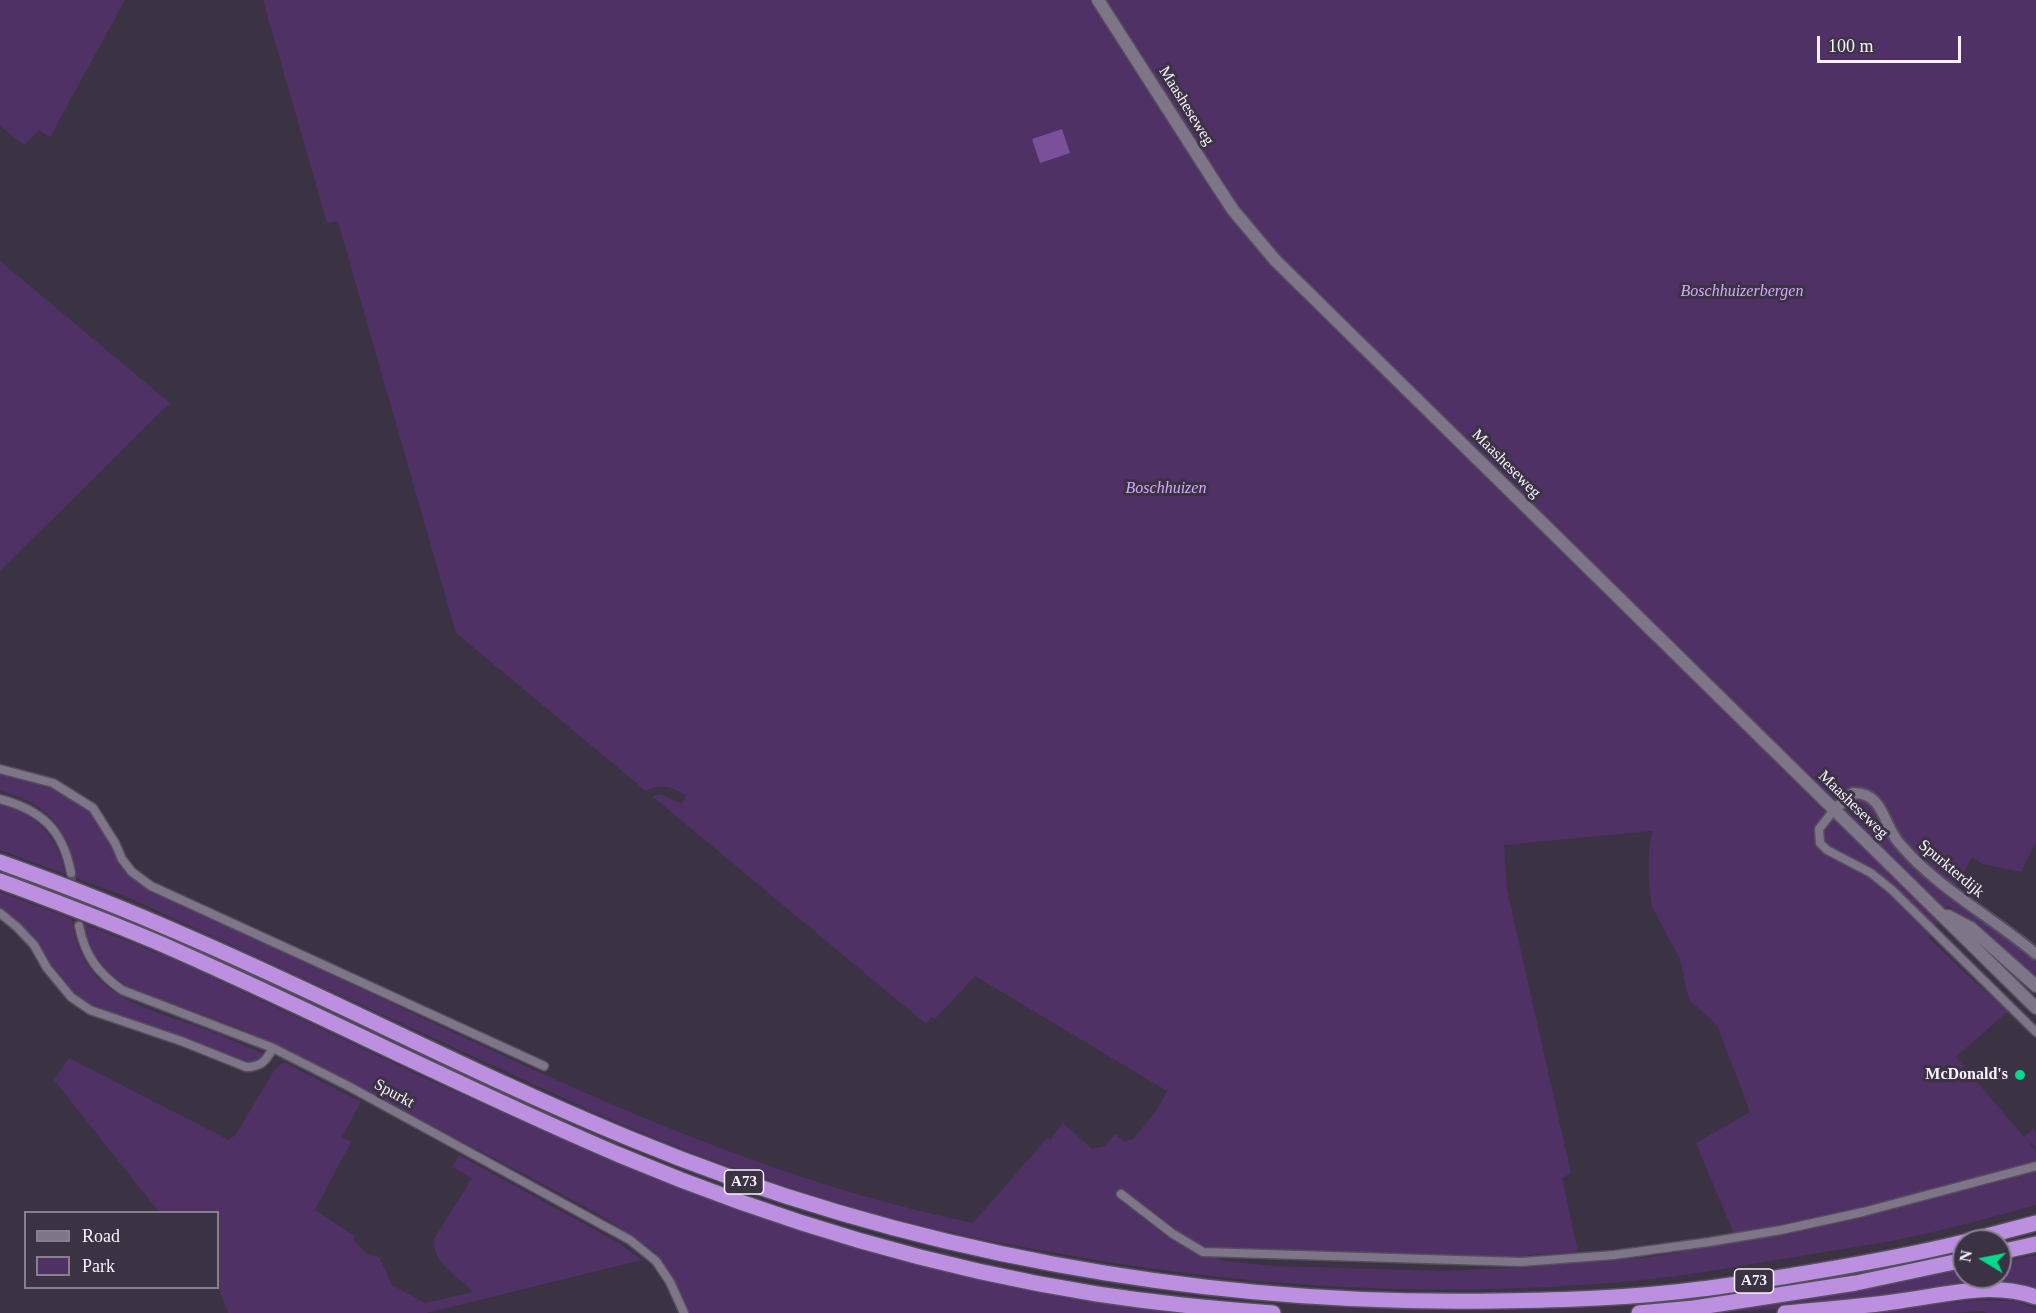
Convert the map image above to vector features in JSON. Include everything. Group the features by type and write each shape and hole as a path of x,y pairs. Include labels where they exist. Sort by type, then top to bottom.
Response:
{"highway":[{"name":"A73","path":"0,862 66,886 191,938 547,1102 653,1148 747,1183 843,1214 948,1243 1079,1268 1211,1289 1389,1302 1601,1298 1699,1290 1905,1257 1952,1245"},
{"name":"A73","path":"0,881 174,949 537,1119 624,1157 738,1201 937,1262 1097,1294 1202,1308 1273,1313"},
{"name":"A73","path":"2012,1229 2036,1223"},
{"path":"2012,1249 2036,1244"},
{"name":"A73","path":"1661,1312 1856,1283 1952,1263"},
{"name":"A73","path":"1785,1313 1990,1289 2007,1289 2036,1297"},
{"name":"A73","path":"1639,1313 1679,1313"}],"main road":[{"name":"Maasheseweg","path":"1098,0 1214,181 1243,223 1275,260 2036,1008"},
{"name":"Maasheseweg","path":"1939,911 1971,928 2036,986"}],"street":[{"path":"0,769 53,783 93,808 115,843 122,859 132,872 151,886 544,1066"},
{"name":"Spurkterdijk","path":"1834,810 1853,793 1868,794 1876,801 1896,840 1916,862 1962,900 2024,943 2036,954"},
{"path":"0,799 18,803 33,811 57,832 67,854 71,873"},
{"path":"1834,810 1820,829 1820,843 1827,850 1871,873 1892,890 2036,1032"},
{"path":"0,914 17,927 34,945 47,968 71,997 90,1010 181,1041 246,1067 264,1064 273,1048"},
{"name":"Spurkt","path":"79,926 88,955 104,978 122,990 273,1048 350,1087 630,1240 656,1261 670,1282 684,1313"},
{"path":"1121,1194 1173,1234 1203,1252 1521,1262 1614,1255 1781,1230 1863,1212 2036,1166"}],"green space":[{"path":"0,0 125,0 50,137 39,130 24,145 0,126"},
{"name":"Boschhuizen","path":"263,0 2036,0 2036,842 2021,872 1982,864 1972,857 1951,897 2036,962 2036,979 1947,905 1929,938 2008,1011 1956,1057 2024,1137 2033,1129 2036,1132 2036,1148 2025,1138 2036,1151 2036,1205 1887,1242 1679,1276 1586,1285 1510,1289 1359,1288 1208,1276 1132,1266 1006,1244 881,1215 724,1165 609,1119 125,896 76,878 73,861 62,832 44,811 32,803 0,791 0,773 46,786 88,808 99,820 119,860 137,882 542,1073 682,1133 753,1160 899,1206 973,1223 1047,1138 1050,1140 1063,1123 1092,1149 1105,1146 1115,1134 1124,1142 1133,1139 1157,1110 1167,1091 975,976 935,1019 931,1017 926,1024 652,796 660,794 682,804 686,795 661,786 646,791 456,633 338,221 327,223","holes":["1652,831 1649,851 1652,907 1680,959 1689,1000 1717,1025 1750,1112 1696,1143 1737,1241 1652,1257 1528,1267 1528,1255 1578,1252 1562,1178 1571,1173 1507,890 1504,845","1236,1256 1524,1266 1525,1267 1444,1271 1275,1266 1224,1261 1216,1258"]},
{"path":"0,261 170,403 0,571"},
{"path":"0,802 24,813 43,828 57,848 65,874 0,850"},
{"path":"0,892 72,919 77,944 87,965 101,981 118,994 158,1013 211,1031 266,1055 257,1062 248,1063 89,1003 75,993 44,955 0,910"},
{"path":"84,924 180,962 440,1085 602,1156 732,1207 1167,1311 1184,1313 690,1313 659,1256 602,1216 300,1057 244,1030 130,988 110,974 95,955 86,936"},
{"path":"69,1058 229,1140 236,1134 275,1069 284,1062 361,1102 342,1137 351,1142 315,1210 355,1236 353,1240 368,1255 379,1257 392,1285 425,1303 473,1292 447,1268 434,1248 434,1239 472,1178 452,1167 459,1155 617,1242 642,1260 426,1313 228,1313 219,1289 219,1211 158,1211 54,1080"},
{"path":"2036,1255 2036,1292 1714,1313 1871,1288 1952,1271 1952,1289 2012,1289 2012,1260"},
{"path":"1975,1300 2016,1301 2036,1309 2036,1313 1987,1313 1983,1311 1859,1313"}],"shaded area":[{"path":"1062,129 1070,153 1040,163 1032,139"}],"tunnel":[{"path":"71,873 79,926"}],"place":[{"name":"McDonald's","path":"2020,1075"}],"park label":[{"name":"Boschhuizerbergen","path":"1742,292"}]}
